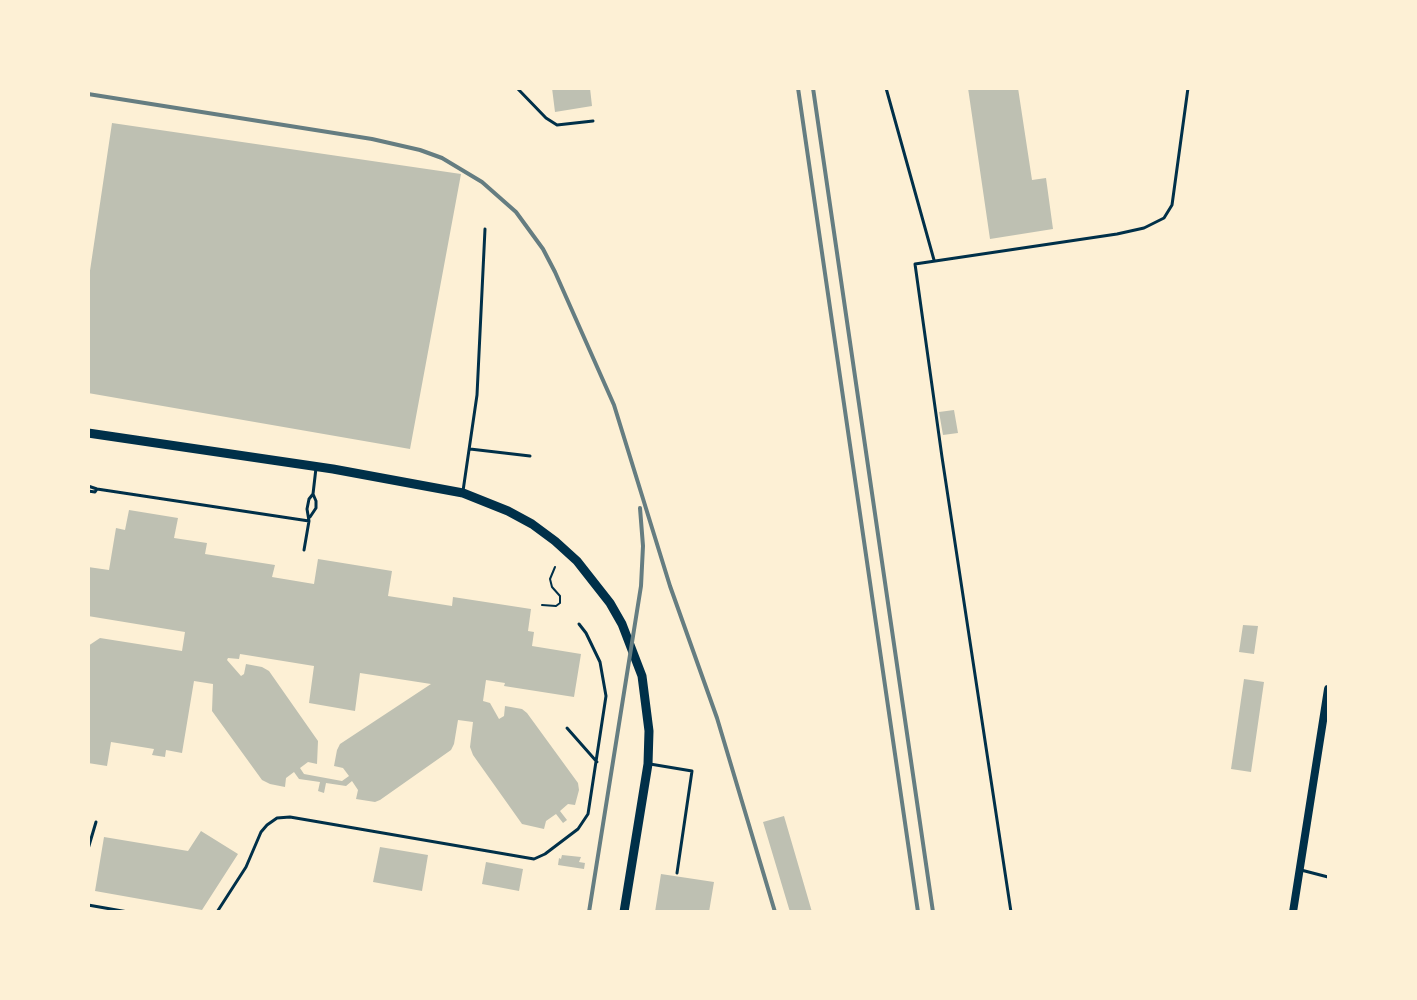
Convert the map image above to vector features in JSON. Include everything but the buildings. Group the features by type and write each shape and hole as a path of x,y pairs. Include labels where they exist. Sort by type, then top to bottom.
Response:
{"main road":[{"path":"88,433 316,467 463,493 508,511 547,535 577,561 610,603 622,624 642,676 649,732 648,764 624,912"}],"street":[{"path":"1293,912 1329,689"}],"lane":[{"path":"517,88 546,118 557,125 593,121"},
{"path":"886,88 934,261"},
{"path":"1011,912 945,481 915,264 1117,234 1144,228 1164,218 1172,205 1188,88"},
{"path":"463,493 477,395 485,229"},
{"path":"470,449 530,456"},
{"path":"309,520 316,508 313,494 316,467"},
{"path":"88,486 309,520"},
{"path":"88,491 95,492 97,489"},
{"path":"304,550 309,520 307,509 309,499 313,494"},
{"path":"217,912 246,867 261,832 277,818 290,817 534,859 545,854 578,829 588,814 606,696 600,662 579,624"},
{"path":"567,728 597,762"},
{"path":"648,764 692,771 678,873"},
{"path":"88,849 96,822"},
{"path":"1299,870 1329,877"},
{"path":"88,905 128,912"}],"path":[{"path":"543,605 556,606 560,603 560,597 552,587 550,579 555,567"}],"railway":[{"path":"798,88 918,912"},
{"path":"813,88 933,912"},
{"path":"88,94 372,139 420,150 442,158 482,182 516,212 543,249 555,272 614,405 670,586 717,718 775,912"},
{"path":"589,912 641,586 643,546 640,508"}]}
